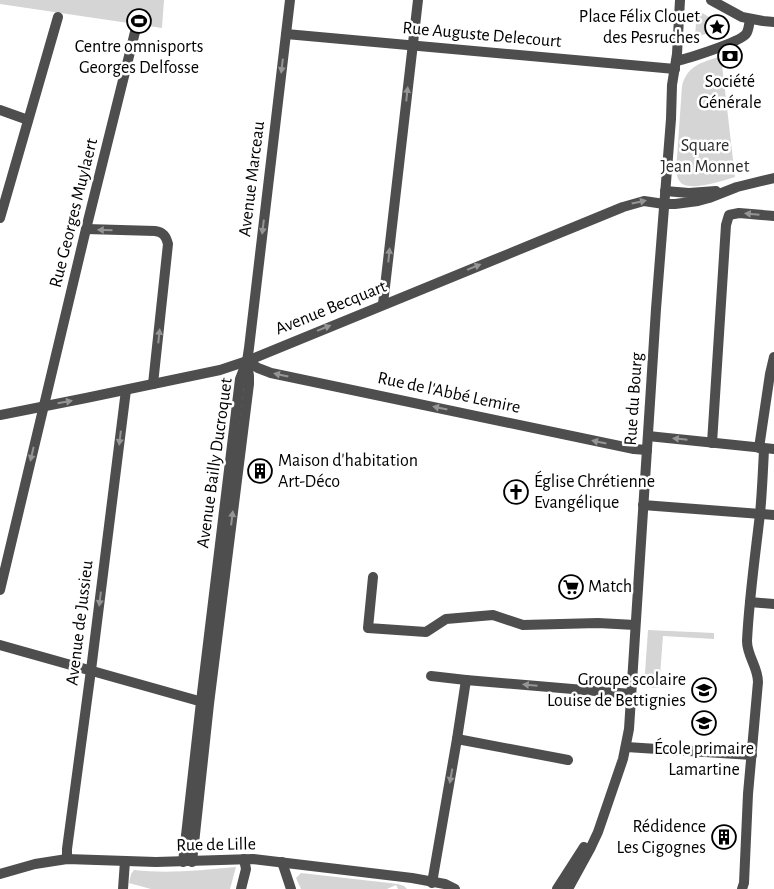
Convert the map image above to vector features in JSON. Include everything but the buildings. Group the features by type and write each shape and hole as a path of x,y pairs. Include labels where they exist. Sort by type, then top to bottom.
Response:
{"street":[{"name":"Avenue Marceau","path":"247,361 290,0"},
{"path":"383,304 418,0"},
{"path":"676,65 680,0"},
{"path":"711,0 738,16 774,22"},
{"path":"0,218 58,17"},
{"path":"676,65 689,58 739,40 748,31 750,19"},
{"name":"Rue Georges Muylaert","path":"0,590 136,28"},
{"name":"Rue Auguste Delecourt","path":"286,34 412,46 676,65"},
{"name":"Rue du Bourg","path":"568,889 600,826 626,747 629,729 672,85 676,65"},
{"path":"0,110 28,120"},
{"path":"665,191 698,193 729,190 774,178"},
{"name":"Avenue Becquart","path":"0,415 220,370 247,361 623,207 646,200 664,204 698,201 729,190"},
{"path":"712,443 726,225 729,215 739,213 774,216"},
{"path":"86,229 155,231 164,234 167,238 168,244 153,384"},
{"path":"742,889 744,883 748,800 758,682 757,670 747,646 766,449 770,374 774,357"},
{"name":"Rue de l'Abbé Lemire","path":"247,361 261,370 278,374 634,449 647,450"},
{"name":"Avenue Bailly Ducroquet","path":"187,862 240,379 247,361"},
{"name":"Avenue de Jussieu","path":"67,859 126,390"},
{"path":"648,436 766,449"},
{"path":"643,505 774,515"},
{"path":"373,577 368,628 426,632 446,619 493,615 523,624 598,623 635,625"},
{"path":"750,602 774,604"},
{"path":"0,645 205,703"},
{"path":"431,676 631,694"},
{"path":"432,882 458,739 466,680"},
{"path":"458,739 568,760"},
{"path":"626,747 752,755"},
{"name":"Rue du Bourg","path":"557,889 600,826"},
{"name":"Rue de Lille","path":"0,874 40,863 67,859 187,862 253,858 420,884 432,882 445,884 455,889"},
{"path":"241,889 246,869 244,859"},
{"path":"123,889 125,861"},
{"path":"282,862 291,889"},
{"name":"Rue de Lille","path":"432,882 444,889"}],"green space":[{"name":"Centre omnisports Georges Delfosse","path":"0,0 164,0 162,28 0,4"},
{"path":"699,11 722,25 722,28 697,37 695,35 697,12"},
{"name":"Square Jean Monnet","path":"721,56 735,177 708,185 686,185 680,182 676,172 682,86 688,73 697,65"},
{"path":"648,630 714,633 714,639 663,636 659,688 644,687"},
{"path":"236,867 230,889 151,889 129,883 134,870 172,872"},
{"path":"301,873 398,884 407,889 398,889 396,885 387,889 301,889 296,878"}],"place":[{"name":"Centre omnisports Georges Delfosse","path":"139,21"},
{"name":"Place Félix Clouet des Pesruches","path":"717,27"},
{"name":"Société Générale","path":"730,56"},
{"name":"Maison d'habitation Art-Déco","path":"260,471"},
{"name":"Église Chrétienne Evangélique","path":"516,492"},
{"name":"Match","path":"571,587"},
{"name":"Groupe scolaire Louise de Bettignies","path":"704,690"},
{"name":"École primaire Lamartine","path":"704,723"},
{"name":"Rédidence Les Cigognes","path":"724,837"}]}
